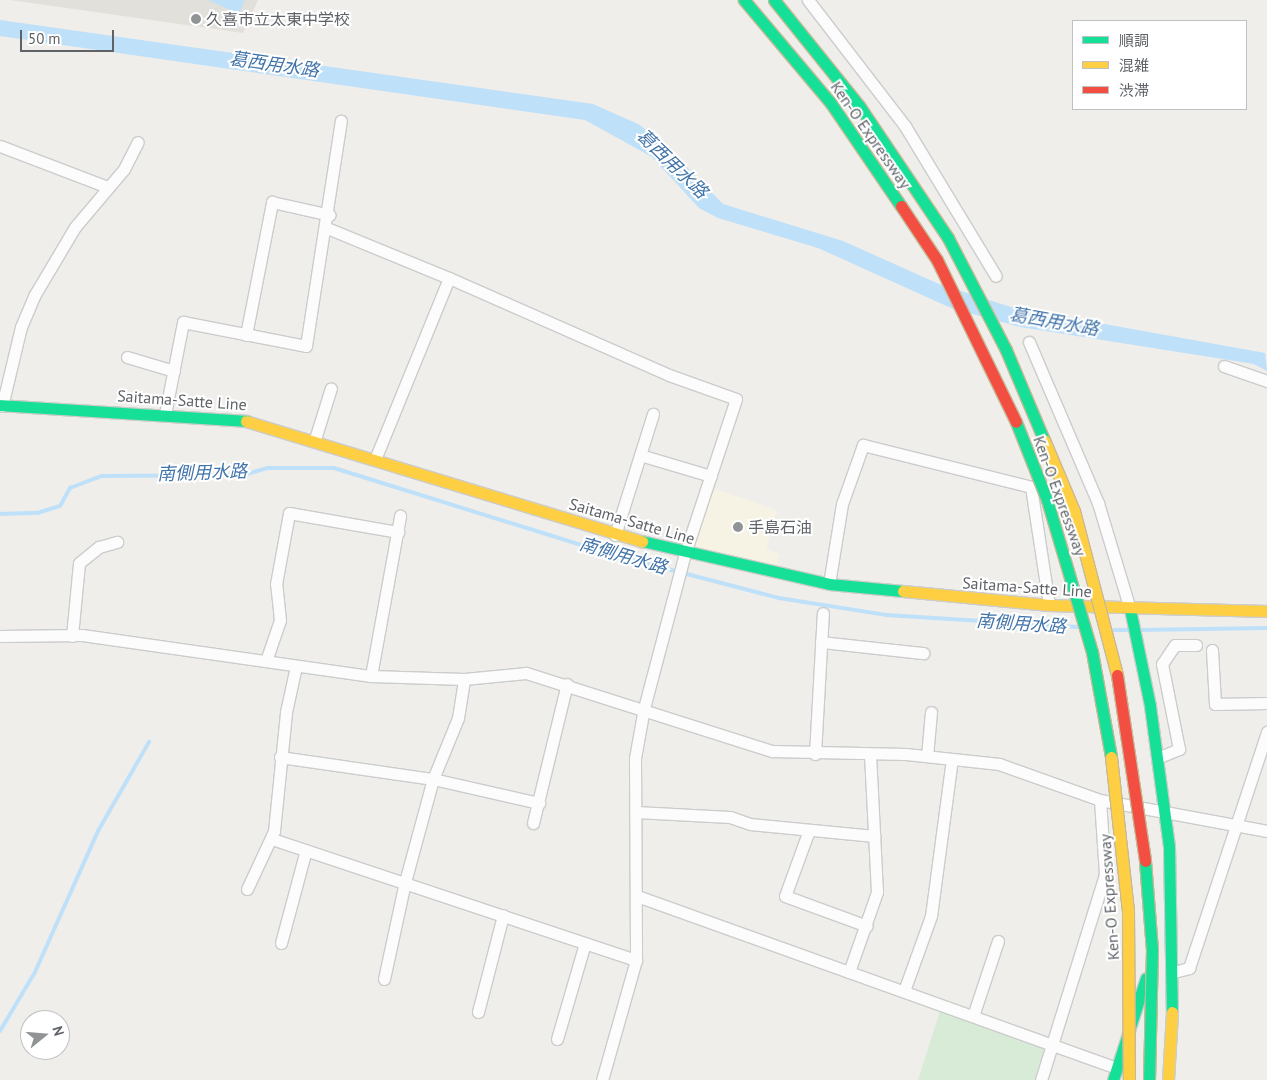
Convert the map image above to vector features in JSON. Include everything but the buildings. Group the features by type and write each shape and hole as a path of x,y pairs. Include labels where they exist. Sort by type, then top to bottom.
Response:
{"main road":[{"name":"Ken-O Expressway","path":"744,0 830,102 937,260 984,352 1048,500 1092,652 1118,799 1128,910 1128,1080"},
{"name":"Ken-O Expressway","path":"774,0 860,107 948,238 1006,350 1074,511 1112,644 1143,830 1152,949 1149,1080"},
{"name":"Saitama-Satte Line","path":"1,406 245,420 314,439 615,535 685,553 829,584 1049,606 1130,610 1267,611"},
{"path":"1130,610 1157,758 1169,846 1174,972 1168,1080"},
{"path":"1113,1080 1114,1067 1141,996 1160,925 1169,846"}],"street":[{"path":"808,0 905,126 996,276"},
{"path":"165,414 183,322 306,346 328,228 341,121"},
{"path":"1,406 21,327 34,296 105,186 124,169 138,142"},
{"path":"0,146 105,186"},
{"path":"246,334 272,202 330,215"},
{"path":"328,228 449,278 669,375 736,399 685,553 644,708 635,758 638,896 636,960 602,1080"},
{"path":"375,459 449,278"},
{"path":"1029,342 1098,503 1130,610"},
{"path":"127,357 174,371"},
{"path":"1224,366 1267,381"},
{"path":"314,439 331,388"},
{"path":"615,535 653,414"},
{"path":"829,584 842,504 863,445 1031,487 1049,606"},
{"path":"640,455 710,476"},
{"path":"266,662 280,620 276,584 289,514 398,532"},
{"path":"371,676 400,516"},
{"path":"72,636 78,563 99,546 117,542"},
{"path":"815,754 823,613"},
{"path":"0,636 72,636 177,645 266,662 371,676 464,679 526,673 644,708 750,746 815,754 927,756 999,764 1100,800 1166,815 1267,831"},
{"path":"821,642 923,653"},
{"path":"1157,758 1179,749 1162,664 1175,645 1196,645"},
{"path":"1212,650 1215,704 1267,703"},
{"path":"247,889 272,839 280,757 296,666"},
{"path":"384,979 405,882 434,779 458,718 464,679"},
{"path":"533,823 567,684"},
{"path":"927,756 931,712"},
{"path":"1174,972 1189,968 1267,732"},
{"path":"849,972 878,892 870,755"},
{"path":"280,757 434,779 539,803"},
{"path":"904,992 931,916 952,759"},
{"path":"1041,1080 1105,874 1100,800"},
{"path":"636,812 730,817 750,824 874,836"},
{"path":"809,830 785,896 867,926"},
{"path":"272,839 636,960"},
{"path":"280,944 306,850"},
{"path":"638,896 1114,1067"},
{"path":"478,1012 503,915"},
{"path":"973,1016 998,941"},
{"path":"557,1039 585,943"}],"shaded area":[{"name":"久喜市立太東中学校","path":"10,0 258,0 243,33"},
{"path":"712,488 777,510 766,549 780,554 776,568 693,549"}],"green space":[{"path":"940,1011 1043,1045 1046,1051 1035,1080 918,1080"}],"water":[{"path":"208,0 245,0 239,14"},
{"name":"葛西用水路","path":"0,20 593,104 638,124 660,140 723,204 843,241 939,284 1011,307 1265,353 1267,371 1254,364 1020,327 951,308 818,248 718,218 699,208 652,157 585,120 0,36"}],"waterway":[{"name":"南側用水路","path":"0,514 37,513 60,506 70,488 102,476 243,475 267,468 334,468 614,555 779,598 886,615 1077,627"},
{"name":"南側用水路","path":"1139,630 1267,628"},
{"name":"南側用水路","path":"1114,630 1130,630"},
{"path":"0,1031 35,972 98,831 149,742"}],"traffic: fast":[{"path":"744,0 830,102 901,206"},
{"path":"774,0 860,107 948,238 1006,350 1044,440"},
{"path":"0,405 246,421"},
{"path":"1016,422 1047,500 1092,652 1111,757"},
{"path":"642,541 829,584 903,591"},
{"path":"1130,609 1150,706 1169,846 1172,1012"},
{"path":"1145,861 1152,949 1149,1080"},
{"path":"1113,1080 1146,978"}],"traffic: slow":[{"path":"246,421 642,541"},
{"path":"1044,440 1074,511 1117,675"},
{"path":"903,591 1049,605 1267,611"},
{"path":"1111,757 1128,910 1129,1080"},
{"path":"1168,1080 1172,1012"}],"traffic: jam":[{"path":"901,206 937,260 1016,422"},
{"path":"1117,675 1145,861"}],"place":[{"name":"久喜市立太東中学校","path":"196,19"},
{"name":"手島石油","path":"738,527"}]}
